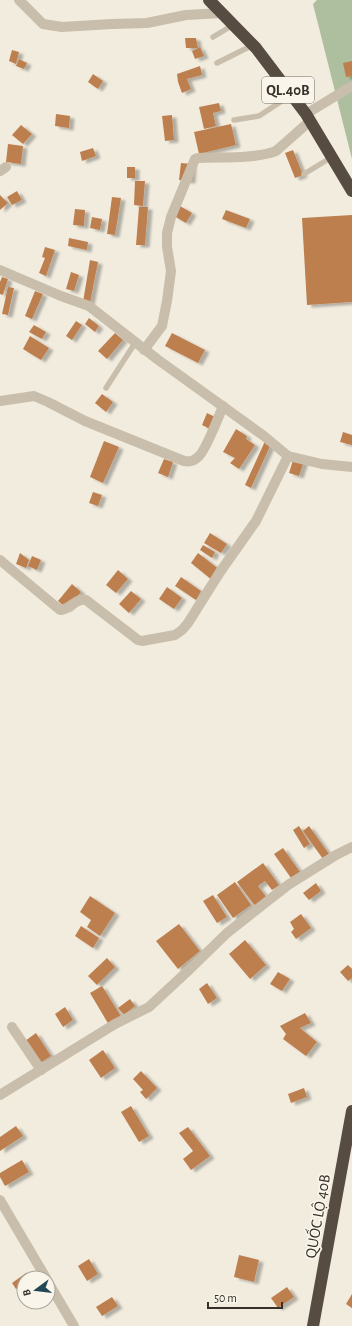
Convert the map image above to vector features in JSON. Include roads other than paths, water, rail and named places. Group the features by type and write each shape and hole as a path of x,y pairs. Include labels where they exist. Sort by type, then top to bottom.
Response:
{"highway":[{"name":"QL.40B","path":"209,0 254,45 292,94 308,117 352,191"},
{"name":"QUỐC LỘ 40B","path":"313,1326 352,1111"}],"street":[{"path":"19,0 43,24 62,28 147,23 186,15 222,13"},
{"path":"144,350 162,326 171,271 167,246 167,233 171,217 195,159 241,156 276,151 308,117 352,86"},
{"path":"0,270 53,293 89,306 144,350 264,436 288,456 322,464 352,467"},
{"path":"0,401 34,396 85,421 189,462 200,456 223,406"},
{"path":"0,560 60,610 64,610 78,600 83,599 138,640 142,641 175,635 188,623 220,572 256,521 288,456"},
{"path":"0,1095 115,1024 149,1007 227,933 288,884 352,847"},
{"path":"12,1027 41,1070"},
{"path":"0,1200 41,1270"},
{"path":"56,1296 74,1326"}],"lane":[{"path":"213,37 234,25"},
{"path":"217,64 254,45"},
{"path":"234,120 259,116 292,94"},
{"path":"304,174 332,156"},
{"path":"106,388 135,343"}]}
